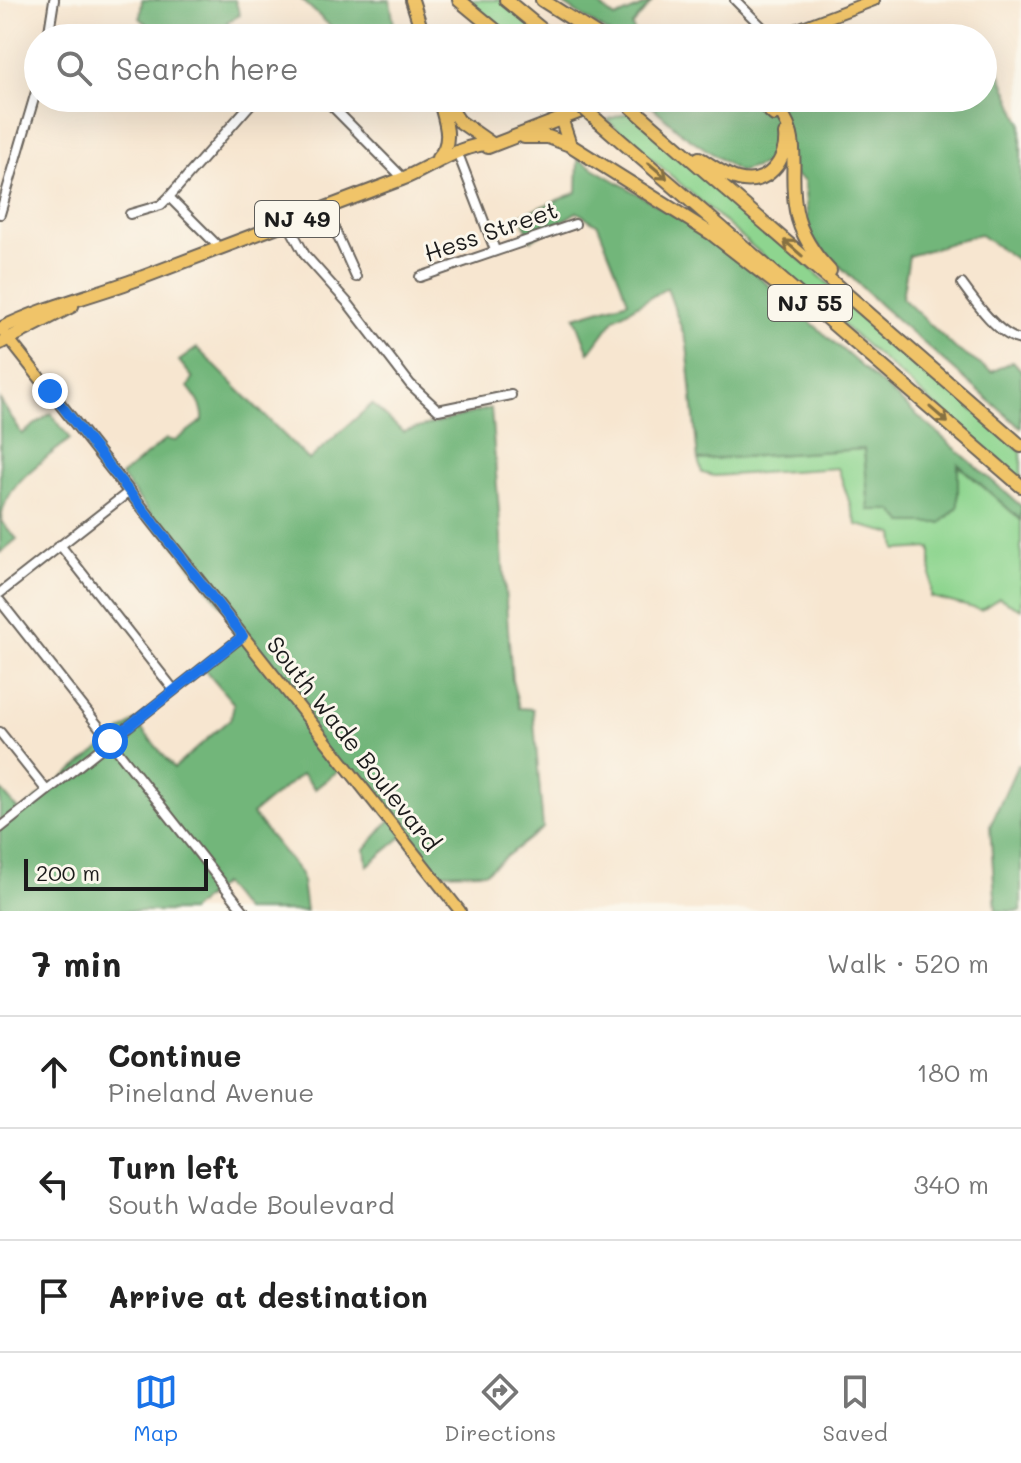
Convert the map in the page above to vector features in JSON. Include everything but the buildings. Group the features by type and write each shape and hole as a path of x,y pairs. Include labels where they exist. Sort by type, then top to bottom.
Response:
{"highway":[{"path":"412,0 420,24"},
{"path":"459,0 488,24"},
{"path":"506,0 535,24"},
{"path":"542,0 580,24"},
{"path":"429,167 447,146 444,112"},
{"path":"452,112 459,121 492,144"},
{"name":"NJ 49","path":"429,167 460,159 577,112"},
{"name":"NJ 55","path":"588,112 1021,486"},
{"name":"NJ 55","path":"637,112 1021,446"},
{"path":"656,128 736,179 758,179 777,166 786,144 785,134 770,112"},
{"path":"781,112 791,130 795,206 806,238 819,259 842,284 921,359"},
{"path":"561,118 570,145"},
{"path":"509,138 548,137 570,145 726,244 898,379"},
{"name":"NJ 49","path":"2,333 29,315 220,248 403,178 459,153 492,144"}],"main road":[{"path":"812,24 870,1"},
{"name":"South Wade Boulevard","path":"2,333 460,911"}],"street":[{"path":"50,24 54,0"},
{"path":"735,0 760,24"},
{"path":"0,214 30,112"},
{"path":"130,214 161,205 244,112"},
{"path":"338,112 403,178"},
{"path":"460,159 495,250"},
{"path":"169,197 220,248"},
{"path":"325,208 356,277"},
{"path":"287,222 305,255 347,302 410,384 438,410 511,395"},
{"name":"Hess Street","path":"420,277 575,224"},
{"path":"962,284 990,318 1011,337 1021,340"},
{"path":"0,593 130,491"},
{"path":"60,545 174,690"},
{"path":"0,601 244,911"},
{"path":"0,828 243,636"},
{"path":"0,732 47,791"}],"green space":[{"path":"142,0 235,0 240,15 228,24 147,24 140,18"},
{"path":"302,0 390,0 394,24 328,24"},
{"path":"467,0 499,0 528,24 496,24"},
{"path":"557,0 593,0 615,18 652,2 634,24 594,24"},
{"path":"997,66 1021,123 1021,256 1017,260 979,234 909,256 902,298 956,349 992,372 1013,361 1021,370 1021,428 880,305 809,236 804,181 772,162 739,172 682,133 658,112 997,112"},
{"path":"631,112 1021,451 1021,480 607,120"},
{"path":"578,159 718,241 1021,506 1021,520 958,464 958,507 941,523 904,523 892,510 869,510 864,449 698,460 687,344 667,288 615,318 589,353 575,317 628,301 598,225 577,212 531,240 521,215 577,192"},
{"path":"197,348 309,460 372,404 403,432 491,408 512,680 519,708 533,709 543,828 486,872 431,873 402,837 367,866 365,849 390,820 345,765 315,789 302,774 252,814 301,874 306,911 244,911 222,884 190,911 0,911 0,789 20,812 135,721 174,768 231,718 234,704 203,668 244,635 121,476 166,439 175,441 203,420 201,406 188,387 193,378 179,361"},
{"path":"0,400 22,434 51,413 70,439 26,474 9,495 1,521 17,539 0,553"},
{"path":"864,449 869,510 957,464 1021,520 1021,609 999,598 981,610 931,597 931,548 896,550 894,534 857,525 838,468 714,476 702,473 698,460"},
{"path":"1018,764 1021,766 1021,911 996,911 990,826"}],"route":[{"path":"50,391 243,636 110,741"}]}
